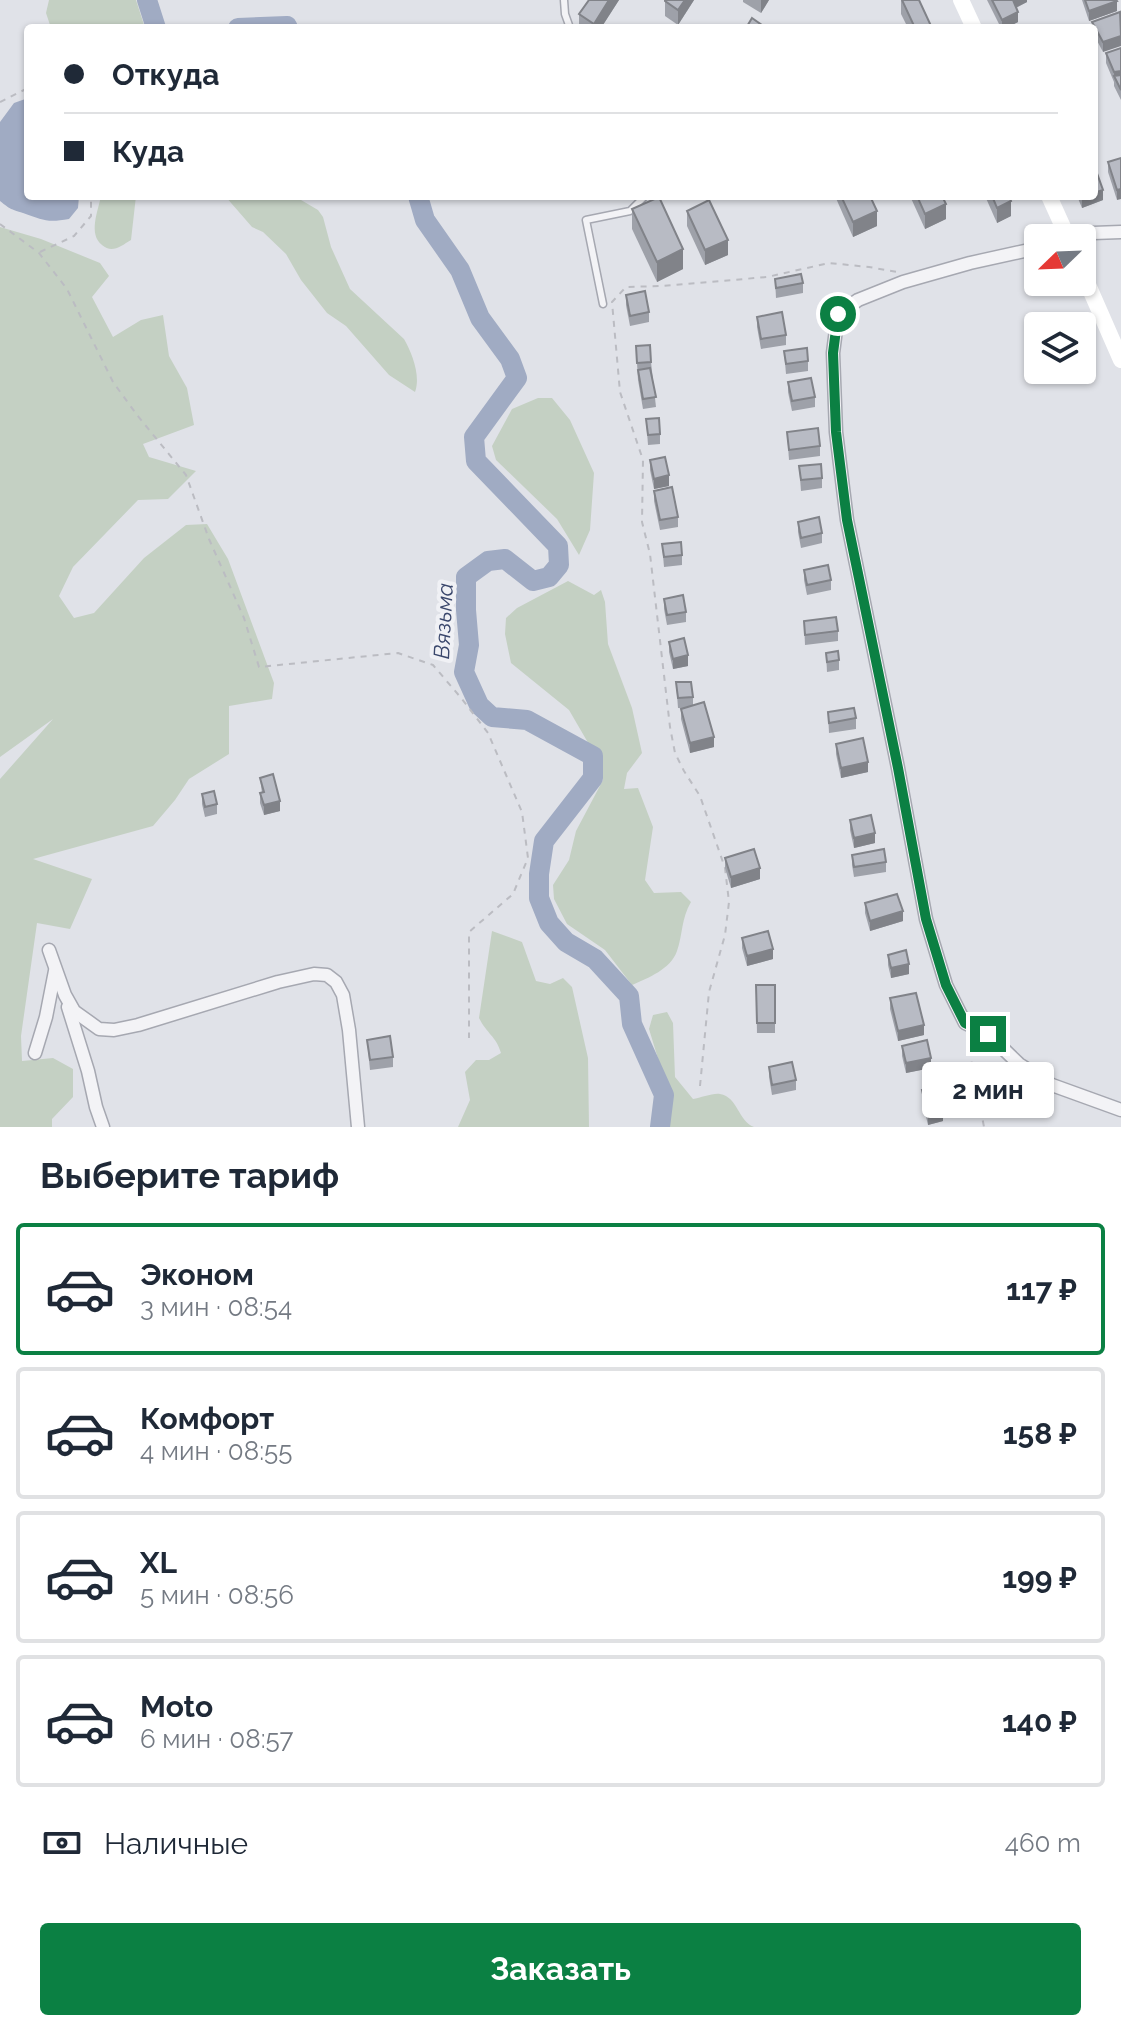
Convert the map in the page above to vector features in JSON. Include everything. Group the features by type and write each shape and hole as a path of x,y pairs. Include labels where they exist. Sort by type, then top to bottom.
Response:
{"main road":[{"path":"961,0 972,24"},
{"path":"1051,200 1062,224"},
{"path":"1093,296 1121,360"}],"street":[{"path":"1096,233 1121,232"},
{"path":"1024,251 922,277 858,300 838,314 833,353 836,432 847,520 926,919 946,985 965,1023 988,1034 1019,1064 1052,1085 1121,1110"},
{"path":"49,950 103,1127"},
{"path":"35,1053 56,969"},
{"path":"65,995 74,1011 87,1022 99,1029 114,1030 278,982 314,974 327,975 336,982 343,995 358,1127"}],"lane":[{"path":"564,0 569,24"},
{"path":"603,304 586,220 630,211 641,200"}],"path":[{"path":"0,102 24,90"},
{"path":"39,253 74,236 91,216 91,200"},
{"path":"0,224 39,253 67,289 113,382 186,475 209,539 244,618 259,667 398,653 433,665 488,733 522,812 528,858 513,894 469,932 469,1038"},
{"path":"700,1086 709,992 725,935 729,902 725,868 700,796 675,753 650,554 642,522 643,460 620,392 612,302 626,287 767,277 829,263 896,272"},
{"path":"965,1023 984,1127"}],"green space":[{"path":"49,0 136,0 144,24 50,24 46,13"},
{"path":"100,200 136,200 131,240 116,248 106,248 98,240 95,222"},
{"path":"228,200 301,200 318,210 350,289 404,339 416,372 415,392 389,375 346,326 327,313 301,280 286,254 263,232 252,227"},
{"path":"0,227 41,239 100,263 109,276 92,297 113,337 141,320 163,315 169,356 187,388 194,425 143,444 149,457 196,471 168,499 138,500 73,567 59,596 74,618 94,613 144,558 186,525 207,524 228,559 274,683 272,699 229,706 229,754 189,779 153,826 33,859 92,879 70,929 37,923 21,1036 22,1061 53,1058 73,1069 73,1097 52,1119 52,1127 0,1127 0,779 53,719 0,757"},
{"path":"538,398 552,398 570,420 594,473 590,530 579,555 557,519 496,460 492,446 512,409"},
{"path":"568,581 594,595 601,590 605,602 608,644 632,708 642,753 627,773 624,789 638,788 653,827 645,880 654,893 681,892 691,902 685,914 679,945 670,963 632,985 605,950 567,924 554,899 553,885 569,860 576,831 603,780 594,753 569,710 511,663 505,634 506,618 517,608"},
{"path":"492,931 522,942 536,981 550,984 563,978 572,987 588,1058 589,1127 458,1127 470,1100 465,1072 476,1060 489,1060 501,1053 479,1018"},
{"path":"667,1012 673,1023 675,1077 693,1099 717,1094 726,1096 744,1120 754,1127 669,1127 670,1098 649,1029 653,1015"}],"water":[{"path":"24,99 24,200 79,200 78,208 69,219 41,219 11,209 0,201 0,122 14,103"}],"building":[{"path":"589,0 609,0 594,24 579,14"},
{"path":"665,0 685,0 678,10"},
{"path":"902,0 919,0 930,24 913,24"},
{"path":"992,0 1013,0 1018,12 1002,20"},
{"path":"1085,0 1116,0 1117,1 1089,11"},
{"path":"1120,12 1121,36 1103,42 1098,24 1092,22"},
{"path":"1121,48 1121,71 1114,72 1106,53"},
{"path":"1121,75 1121,90 1114,76"},
{"path":"1121,158 1121,189 1117,190 1108,162"},
{"path":"652,200 660,200 683,249 657,262 632,209"},
{"path":"709,200 728,240 705,250 687,211"},
{"path":"843,200 872,200 877,211 853,222"},
{"path":"919,200 944,200 946,204 925,214"},
{"path":"994,200 1011,200 1011,201 997,208"},
{"path":"801,274 803,283 776,288 775,279"},
{"path":"645,291 649,312 630,316 626,295"},
{"path":"782,312 786,335 761,339 757,317"},
{"path":"650,345 651,362 637,363 636,346"},
{"path":"807,348 808,361 786,364 784,351"},
{"path":"650,368 656,397 643,399 638,370"},
{"path":"811,378 815,397 792,401 788,382"},
{"path":"659,418 660,434 648,435 646,419"},
{"path":"818,428 820,446 789,450 787,432"},
{"path":"665,457 669,475 654,479 650,460"},
{"path":"821,464 822,478 801,480 799,466"},
{"path":"672,487 678,517 660,520 654,491"},
{"path":"819,517 822,533 801,538 798,522"},
{"path":"681,542 682,555 664,557 662,544"},
{"path":"828,565 831,580 807,585 804,570"},
{"path":"683,595 686,612 667,615 664,599"},
{"path":"836,617 838,631 805,635 804,621"},
{"path":"684,638 688,655 673,659 669,642"},
{"path":"838,651 839,660 827,662 826,653"},
{"path":"676,682 691,682 693,697 678,698"},
{"path":"704,702 714,737 690,743 681,709"},
{"path":"854,708 856,718 829,723 828,712"},
{"path":"863,738 868,762 841,768 836,744"},
{"path":"273,774 280,801 264,805 260,778"},
{"path":"214,791 217,804 205,807 202,794"},
{"path":"871,815 875,833 854,838 850,820"},
{"path":"754,849 760,868 731,877 725,858"},
{"path":"884,849 886,862 854,867 852,855"},
{"path":"897,894 903,911 870,921 865,903"},
{"path":"768,931 773,949 747,956 742,938"},
{"path":"906,950 909,964 891,968 888,955"},
{"path":"756,985 775,985 775,1023 757,1023"},
{"path":"916,993 924,1025 898,1031 890,998"},
{"path":"390,1036 393,1057 370,1060 367,1040"},
{"path":"927,1040 931,1058 906,1063 902,1046"},
{"path":"792,1062 796,1080 772,1085 769,1067"},
{"path":"938,1086 943,1111 928,1115 922,1090"}],"waterway":[{"name":"Вязьма","path":"147,0 155,24"},
{"name":"Вязьма","path":"419,200 425,220 460,270 480,318 510,359 517,378 474,437 476,461 558,546 559,565 549,577 533,581 505,559 488,561 466,577 469,645 464,672 479,705 492,717 527,720 593,756 593,778 544,841 539,898 549,923 566,942 595,959 629,996 632,1024 664,1095 660,1127"}],"route":[{"path":"838,314 833,353 836,432 847,520 926,919 946,985 965,1023 988,1034"}]}
